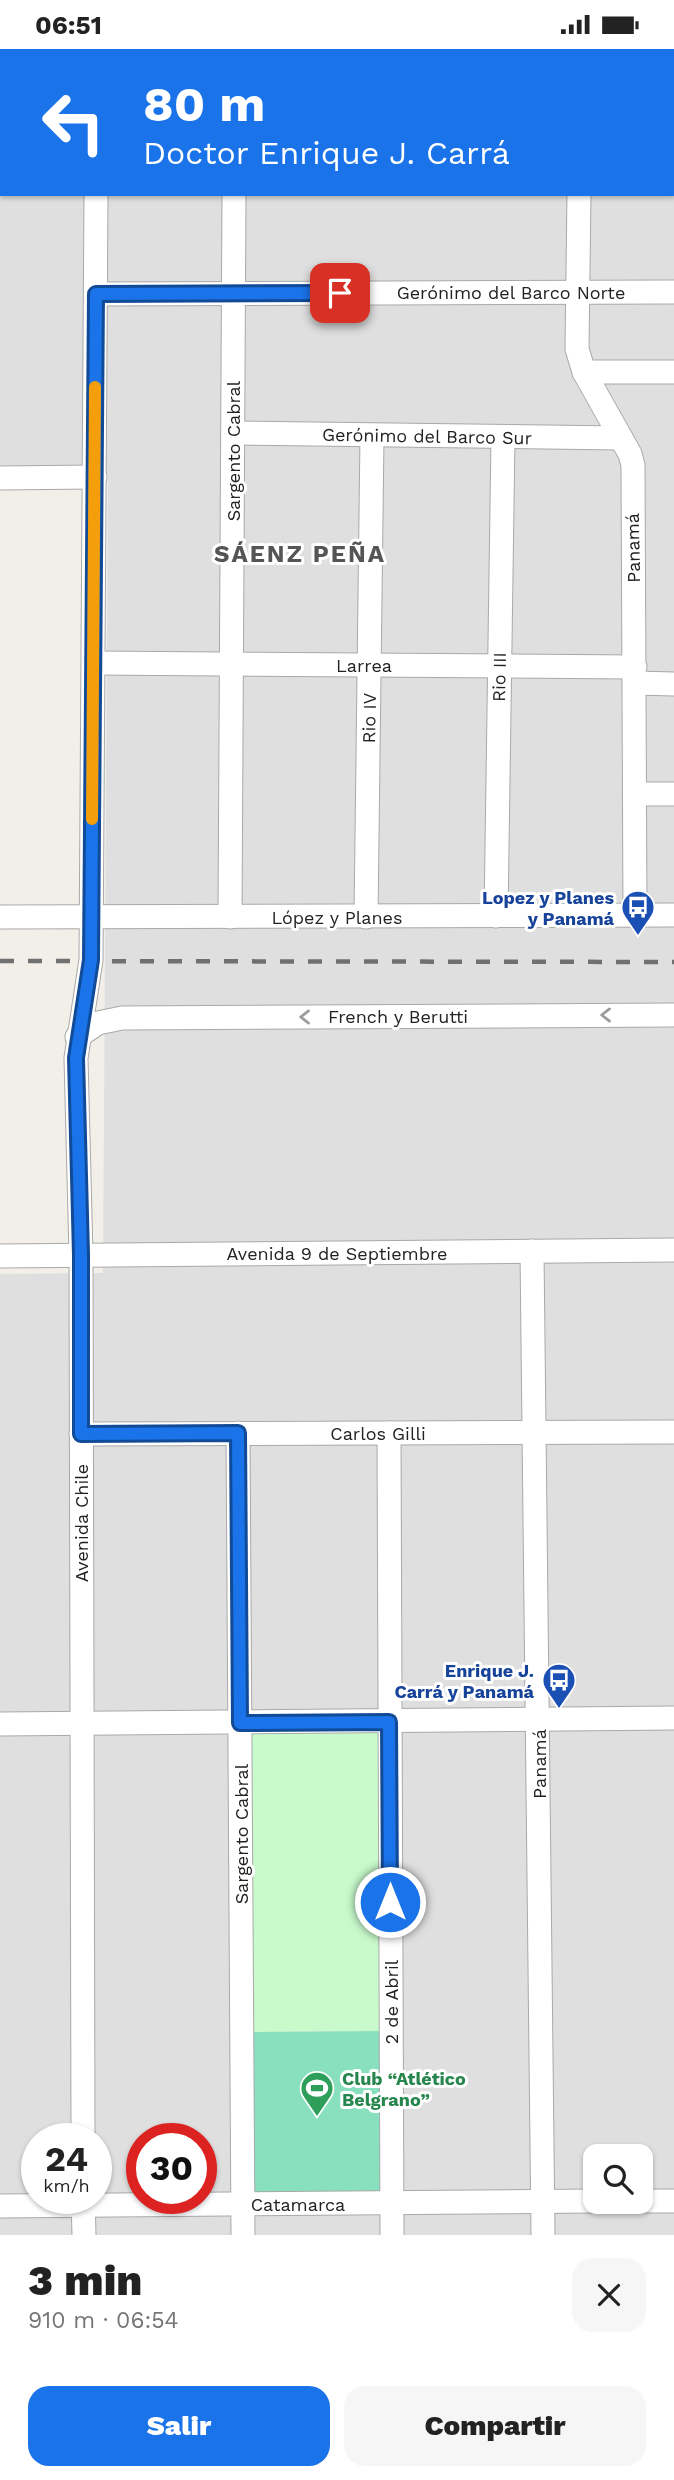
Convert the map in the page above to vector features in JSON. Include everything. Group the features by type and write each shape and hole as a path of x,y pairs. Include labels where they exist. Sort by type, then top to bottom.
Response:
{"street":[{"name":"Avenida Chile","path":"83,2123 81,1255 77,1037 91,960 96,196"},
{"name":"Sargento Cabral","path":"230,917 234,196"},
{"name":"Panamá","path":"579,196 577,349 584,372 633,465 635,915"},
{"name":"Gerónimo del Barco Norte","path":"96,294 674,292"},
{"path":"584,372 674,372"},
{"name":"Gerónimo del Barco Sur","path":"233,433 621,438"},
{"name":"Rio IV","path":"366,916 372,436"},
{"name":"Rio III","path":"496,916 503,438"},
{"path":"0,478 94,477"},
{"name":"Larrea","path":"94,663 499,666 635,675 674,684"},
{"path":"636,795 674,794"},
{"name":"López y Planes","path":"0,916 91,918 674,915"},
{"name":"French y Berutti","path":"86,998 122,1018"},
{"name":"French y Berutti","path":"77,1037 98,1023 122,1018 674,1015"},
{"name":"Avenida 9 de Septiembre","path":"0,1255 674,1250"},
{"name":"Panamá","path":"532,1251 543,2235"},
{"name":"Carlos Gilli","path":"81,1434 674,1431"},
{"name":"Sargento Cabral","path":"238,1433 243,2235"},
{"name":"2 de Abril","path":"389,1433 392,2235"},
{"path":"0,1724 674,1718"},
{"name":"Catamarca","path":"112,2202 392,2204 583,2201"},
{"path":"653,2201 674,2201"},
{"name":"Catamarca","path":"0,2207 21,2206"},
{"path":"83,2214 84,2235"}],"shaded area":[{"path":"0,196 674,196 674,2235 0,2235 0,1274 103,1273 108,475 0,474"}],"green space":[{"path":"389,1722 391,2031 242,2032 240,1723"},
{"name":"Club “Atlético Belgrano”","path":"391,2031 392,2204 243,2204 242,2032"}],"railway":[{"path":"0,961 674,962"}],"slow traffic":[{"path":"92,819 95,387"}],"place":[{"name":"Lopez y Planes y Panamá","path":"638,937"},
{"name":"Enrique J. Carrá y Panamá","path":"559,1710"},
{"name":"Club “Atlético Belgrano”","path":"317,2118"}],"district":[{"name":"SÁENZ PEÑA","path":"300,554"}],"route":[{"path":"340,293 96,294 91,960 77,1037 76,1058 81,1255 81,1434 238,1433 240,1723 389,1722 390,1902"}]}
